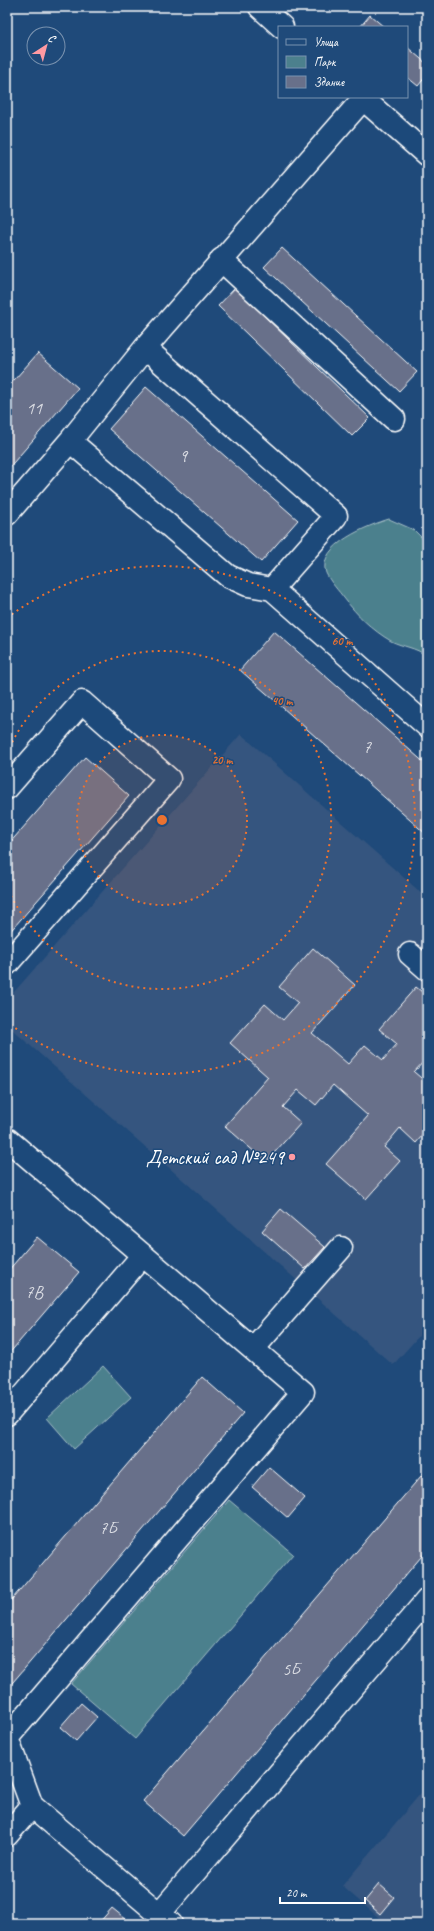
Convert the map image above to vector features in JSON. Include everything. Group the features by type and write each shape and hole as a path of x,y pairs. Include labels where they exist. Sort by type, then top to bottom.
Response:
{"main road":[{"path":"260,7 281,26"},
{"path":"7,514 70,441 145,348 362,98 427,155"},
{"path":"221,260 394,418"},
{"path":"145,348 336,516 272,589"},
{"path":"70,441 228,576 248,585 272,589 427,726"},
{"path":"7,788 82,702 169,779 7,964"},
{"path":"410,954 427,969"},
{"path":"7,1139 303,1392 7,1738 32,1806 165,1919 427,1600"},
{"path":"253,1349 341,1248"},
{"path":"7,1414 143,1255"},
{"path":"7,1835 32,1806"}],"shaded area":[{"name":"Детский сад №249","path":"241,734 427,898 427,1327 393,1365 7,1025 7,1000"},
{"path":"427,1786 427,1924 386,1924 342,1886"}],"green space":[{"path":"389,519 414,530 427,543 427,656 391,641 371,627 349,604 326,573 325,563 329,554 337,545 358,531"},
{"path":"103,1366 131,1397 74,1449 47,1418"},
{"path":"229,1500 293,1554 135,1739 71,1684"}],"building":[{"path":"370,15 383,26 361,26"},
{"path":"408,48 427,64 427,75 418,86 408,78"},
{"path":"282,248 417,372 399,391 264,267"},
{"path":"235,288 370,418 352,436 218,306"},
{"path":"38,353 78,388 7,470 7,388"},
{"path":"146,387 298,520 261,562 109,429"},
{"path":"274,631 427,765 427,835 240,670"},
{"path":"85,757 129,796 7,935 7,846"},
{"path":"313,948 355,985 312,1033 348,1064 365,1045 383,1060 397,1044 379,1029 416,987 427,996 427,1058 414,1072 427,1083 427,1130 416,1143 400,1128 384,1147 400,1161 366,1199 326,1164 368,1116 333,1085 316,1105 298,1090 283,1107 301,1123 266,1162 225,1126 268,1077 230,1043 265,1004 283,1020 298,1003 279,987"},
{"path":"281,1209 325,1247 305,1269 262,1231"},
{"path":"37,1237 79,1272 7,1356 7,1272"},
{"path":"202,1377 243,1413 7,1689 7,1605"},
{"path":"269,1467 305,1498 288,1518 252,1487"},
{"path":"427,1469 427,1550 183,1836 143,1801"},
{"path":"81,1703 97,1717 76,1741 60,1727"},
{"path":"379,1884 394,1897 380,1914 365,1901"},
{"path":"112,1908 132,1924 98,1924"}],"place":[{"name":"Детский сад №249","path":"292,1157"}]}
